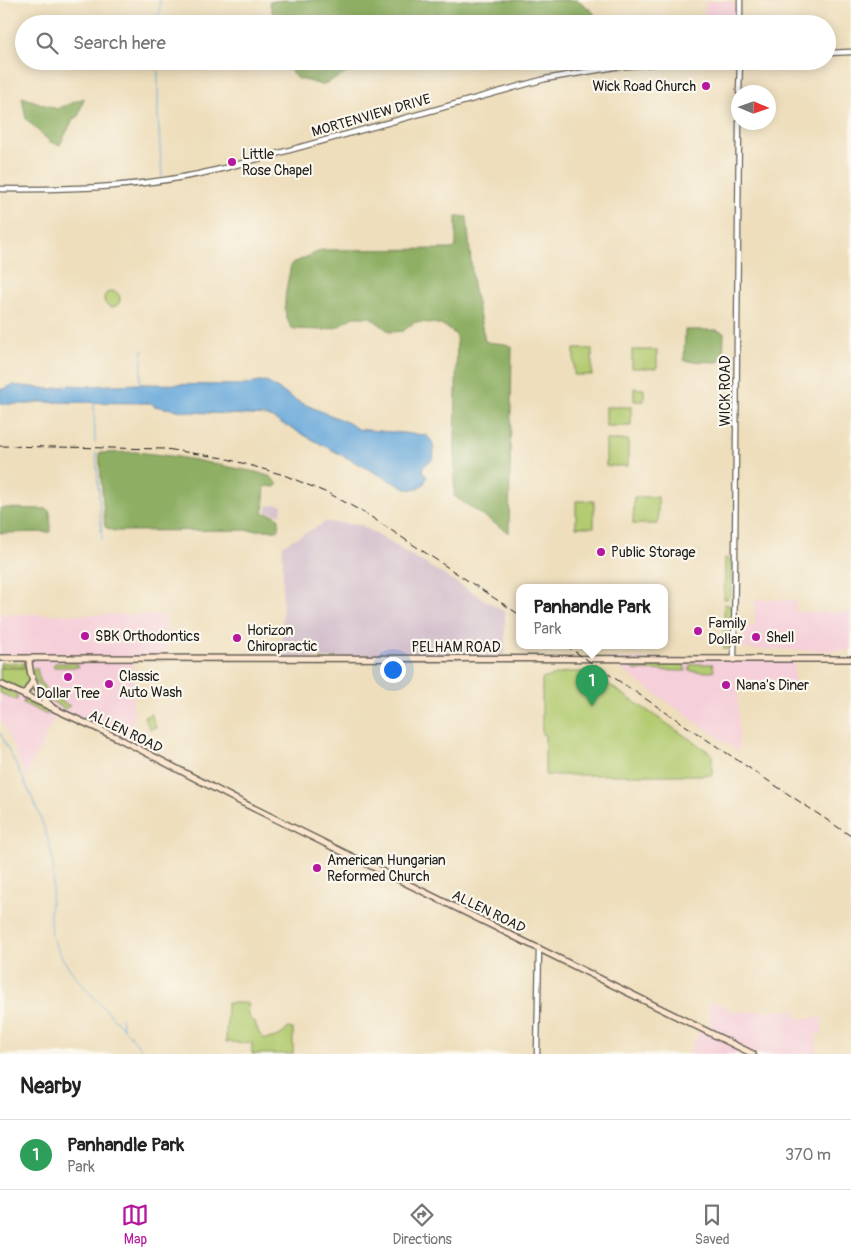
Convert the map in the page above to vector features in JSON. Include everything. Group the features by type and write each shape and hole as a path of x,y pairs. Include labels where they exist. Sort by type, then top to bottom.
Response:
{"main road":[{"name":"PELHAM ROAD","path":"0,658 851,659"},
{"name":"ALLEN ROAD","path":"29,658 32,682 42,698 54,709"},
{"path":"24,695 32,682"},
{"name":"ALLEN ROAD","path":"0,684 116,738 235,799 753,1054"}],"street":[{"path":"740,0 740,15"},
{"path":"836,53 851,52"},
{"name":"MORTENVIEW DRIVE","path":"0,189 74,189 119,186 185,177 545,79 598,70"},
{"path":"740,70 740,85"},
{"name":"WICK ROAD","path":"734,660 739,130"},
{"path":"537,1054 540,948"}],"shaded area":[{"path":"730,1 736,6 736,15 705,15 705,2"},
{"path":"274,504 282,505 281,514 266,512 268,505 273,506"},
{"path":"326,522 361,525 505,612 505,654 482,659 282,658 283,545"},
{"path":"755,599 796,600 796,612 851,612 851,651 743,649 743,627 755,626"},
{"path":"0,614 166,615 166,658 133,658 133,747 58,711 26,777 4,725 0,721 0,684 52,708 36,689 29,658 0,658"},
{"path":"606,659 794,659 795,689 738,690 739,752"},
{"path":"713,1001 736,1012 795,1010 797,1018 822,1018 822,1035 816,1033 816,1054 688,1054 701,1028 710,1032 710,1003"}],"green space":[{"path":"283,0 578,0 594,13 594,15 438,15 437,11 434,15 274,15 269,2"},
{"path":"290,70 354,70 322,85 296,78"},
{"path":"22,97 57,109 84,98 78,117 73,119 60,145 50,142 26,119"},
{"path":"456,216 467,217 473,285 485,341 512,347 509,533 454,496 457,337 453,332 438,324 415,322 403,331 390,332 370,317 353,317 338,327 324,330 293,329 288,322 286,314 285,298 291,264 322,250 453,249 456,246"},
{"path":"112,291 120,299 112,307 104,299"},
{"path":"685,330 717,330 724,333 723,359 718,362 685,361"},
{"path":"574,349 592,349 592,375 574,375"},
{"path":"632,350 657,350 657,368 632,368"},
{"path":"634,388 644,389 644,401 634,401"},
{"path":"606,407 631,407 631,426 606,426"},
{"path":"606,440 628,440 628,466 606,466"},
{"path":"136,452 179,457 260,473 271,477 278,484 275,487 265,486 263,513 275,515 279,519 279,530 114,531 105,527 99,453"},
{"path":"634,497 658,497 658,524 633,524"},
{"path":"576,501 594,501 594,527 576,527"},
{"path":"0,508 47,509 50,512 51,532 0,533"},
{"path":"725,558 731,562 731,595 727,599 724,599"},
{"path":"724,604 729,605 731,609 729,649 724,649"},
{"path":"0,663 23,663 27,667 0,667"},
{"path":"55,663 76,663 79,667 53,667"},
{"path":"601,664 684,664 686,671 635,670 627,665"},
{"path":"691,664 713,664 714,671 689,671"},
{"path":"0,668 27,668 29,681 24,691 20,691 0,681"},
{"path":"32,668 37,668 41,682 48,692 70,706 65,709 43,693 36,682"},
{"path":"567,672 590,672 712,754 712,775 545,775 545,735 542,734 542,679"},
{"path":"0,686 17,695 17,700 0,693"},
{"path":"24,699 47,709 47,715 23,703"},
{"path":"151,714 156,727 150,729 144,717"},
{"path":"227,1003 247,1003 248,1016 255,1023 264,1039 278,1036 288,1028 293,1029 293,1054 252,1054 252,1043 226,1042"}],"water":[{"path":"265,381 299,402 349,423 357,429 426,435 432,443 434,452 433,459 422,470 427,477 424,484 418,489 406,489 268,416 189,412 154,406 151,403 38,402 30,404 0,404 0,390 13,385 51,389 70,385 243,385"}],"waterway":[{"path":"159,15 160,0"},
{"path":"158,70 158,117 162,177"},
{"path":"140,384 143,350"},
{"path":"94,402 95,442"},
{"path":"96,453 102,539"},
{"path":"0,733 31,796 50,846 54,872 50,920 53,938 60,954 70,970 145,1054"},
{"path":"121,1018 123,1028"}],"railway":[{"path":"0,446 166,449 224,458 284,475 332,495 368,515 516,612"},
{"path":"571,649 851,836"}],"place":[{"name":"Wick Road Church","path":"706,86"},
{"name":"Little Rose Chapel","path":"232,162"},
{"name":"Public Storage","path":"601,552"},
{"name":"Family Dollar","path":"698,631"},
{"name":"SBK Orthodontics","path":"85,636"},
{"name":"Shell","path":"756,637"},
{"name":"Horizon Chiropractic","path":"237,638"},
{"name":"Dollar Tree","path":"68,677"},
{"name":"Classic Auto Wash","path":"109,684"},
{"name":"Nana's Diner","path":"726,685"},
{"name":"Panhandle Park","path":"592,706"},
{"name":"American Hungarian Reformed Church","path":"317,868"}]}
